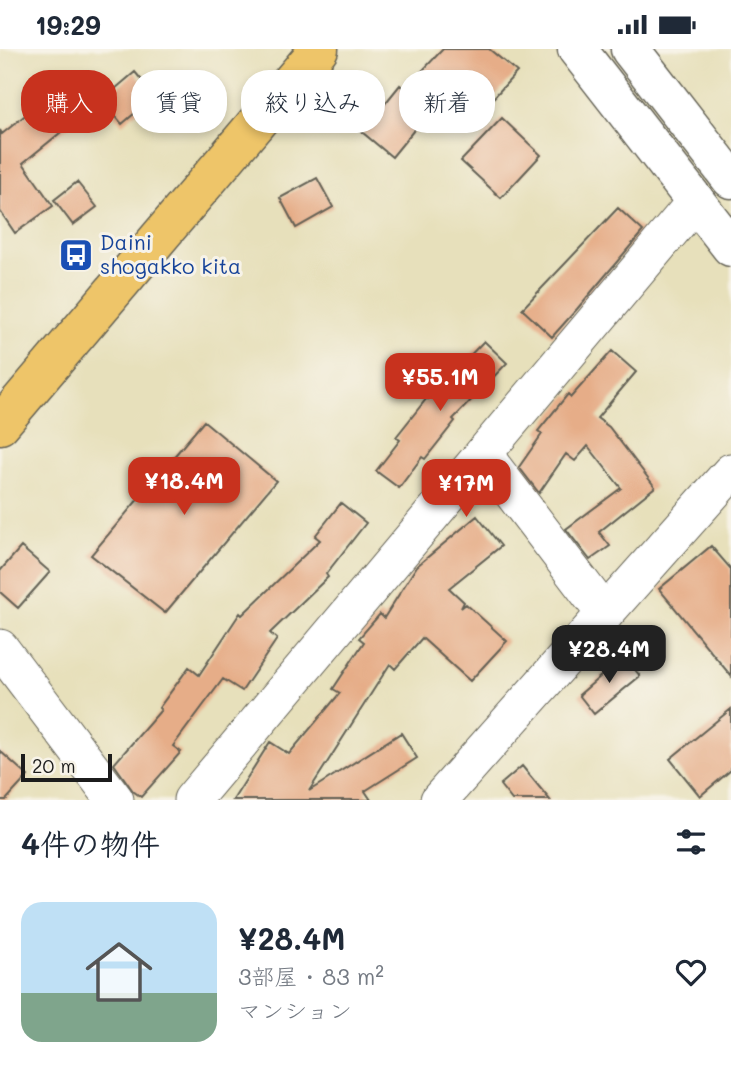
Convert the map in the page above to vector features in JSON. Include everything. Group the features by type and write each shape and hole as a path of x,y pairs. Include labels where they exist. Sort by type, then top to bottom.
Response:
{"main road":[{"path":"0,425 319,49"}],"street":[{"path":"577,49 731,247"},
{"path":"630,49 731,179"},
{"path":"192,800 696,201"},
{"path":"483,454 605,614"},
{"path":"439,800 731,472"},
{"path":"0,647 115,800"}],"building":[{"path":"443,49 489,49 517,72 495,96 495,70 423,70"},
{"path":"131,75 131,116 122,124 117,118 117,87"},
{"path":"399,86 399,133 412,133 392,157 363,133 385,133 385,104"},
{"path":"502,118 541,155 501,198 461,161 488,133 495,133 495,125"},
{"path":"21,119 21,133 60,133 23,163 53,206 15,233 0,211 0,130 2,134"},
{"path":"317,178 333,207 296,228 280,198"},
{"path":"77,182 97,207 73,225 54,200"},
{"path":"618,208 643,231 552,337 522,309"},
{"path":"484,341 507,363 453,419 455,421 425,459 422,457 399,488 376,471 400,440 396,437 427,398"},
{"path":"612,351 636,372 597,418 609,427 655,487 599,532 610,546 590,560 566,529 621,488 588,446 575,461 566,454 539,493 519,467 542,434 538,431 568,394 571,397"},
{"path":"204,421 276,481 165,613 91,555"},
{"path":"341,503 366,523 326,574 328,577 270,633 277,639 242,691 223,679 173,746 181,752 141,797 133,791 114,764 161,710 159,708 189,667 199,675 240,613 242,615 320,540 315,536"},
{"path":"477,516 501,546 449,588 464,602 461,608 466,604 507,641 470,681 422,638 395,669 390,664 309,791 401,733 417,758 365,791 371,800 233,800 270,742 289,754 340,693 333,689 364,642 359,638 380,614 384,618 417,566"},
{"path":"711,546 731,569 731,676 659,589"},
{"path":"21,547 50,572 18,608 0,592 0,571"},
{"path":"624,656 640,676 594,714 579,695"},
{"path":"731,709 731,770 700,796 670,759"},
{"path":"0,751 28,776 6,800 0,800"},
{"path":"522,766 550,800 512,800 500,785"}],"place":[{"name":"Daini shogakko kita","path":"76,255"}]}
